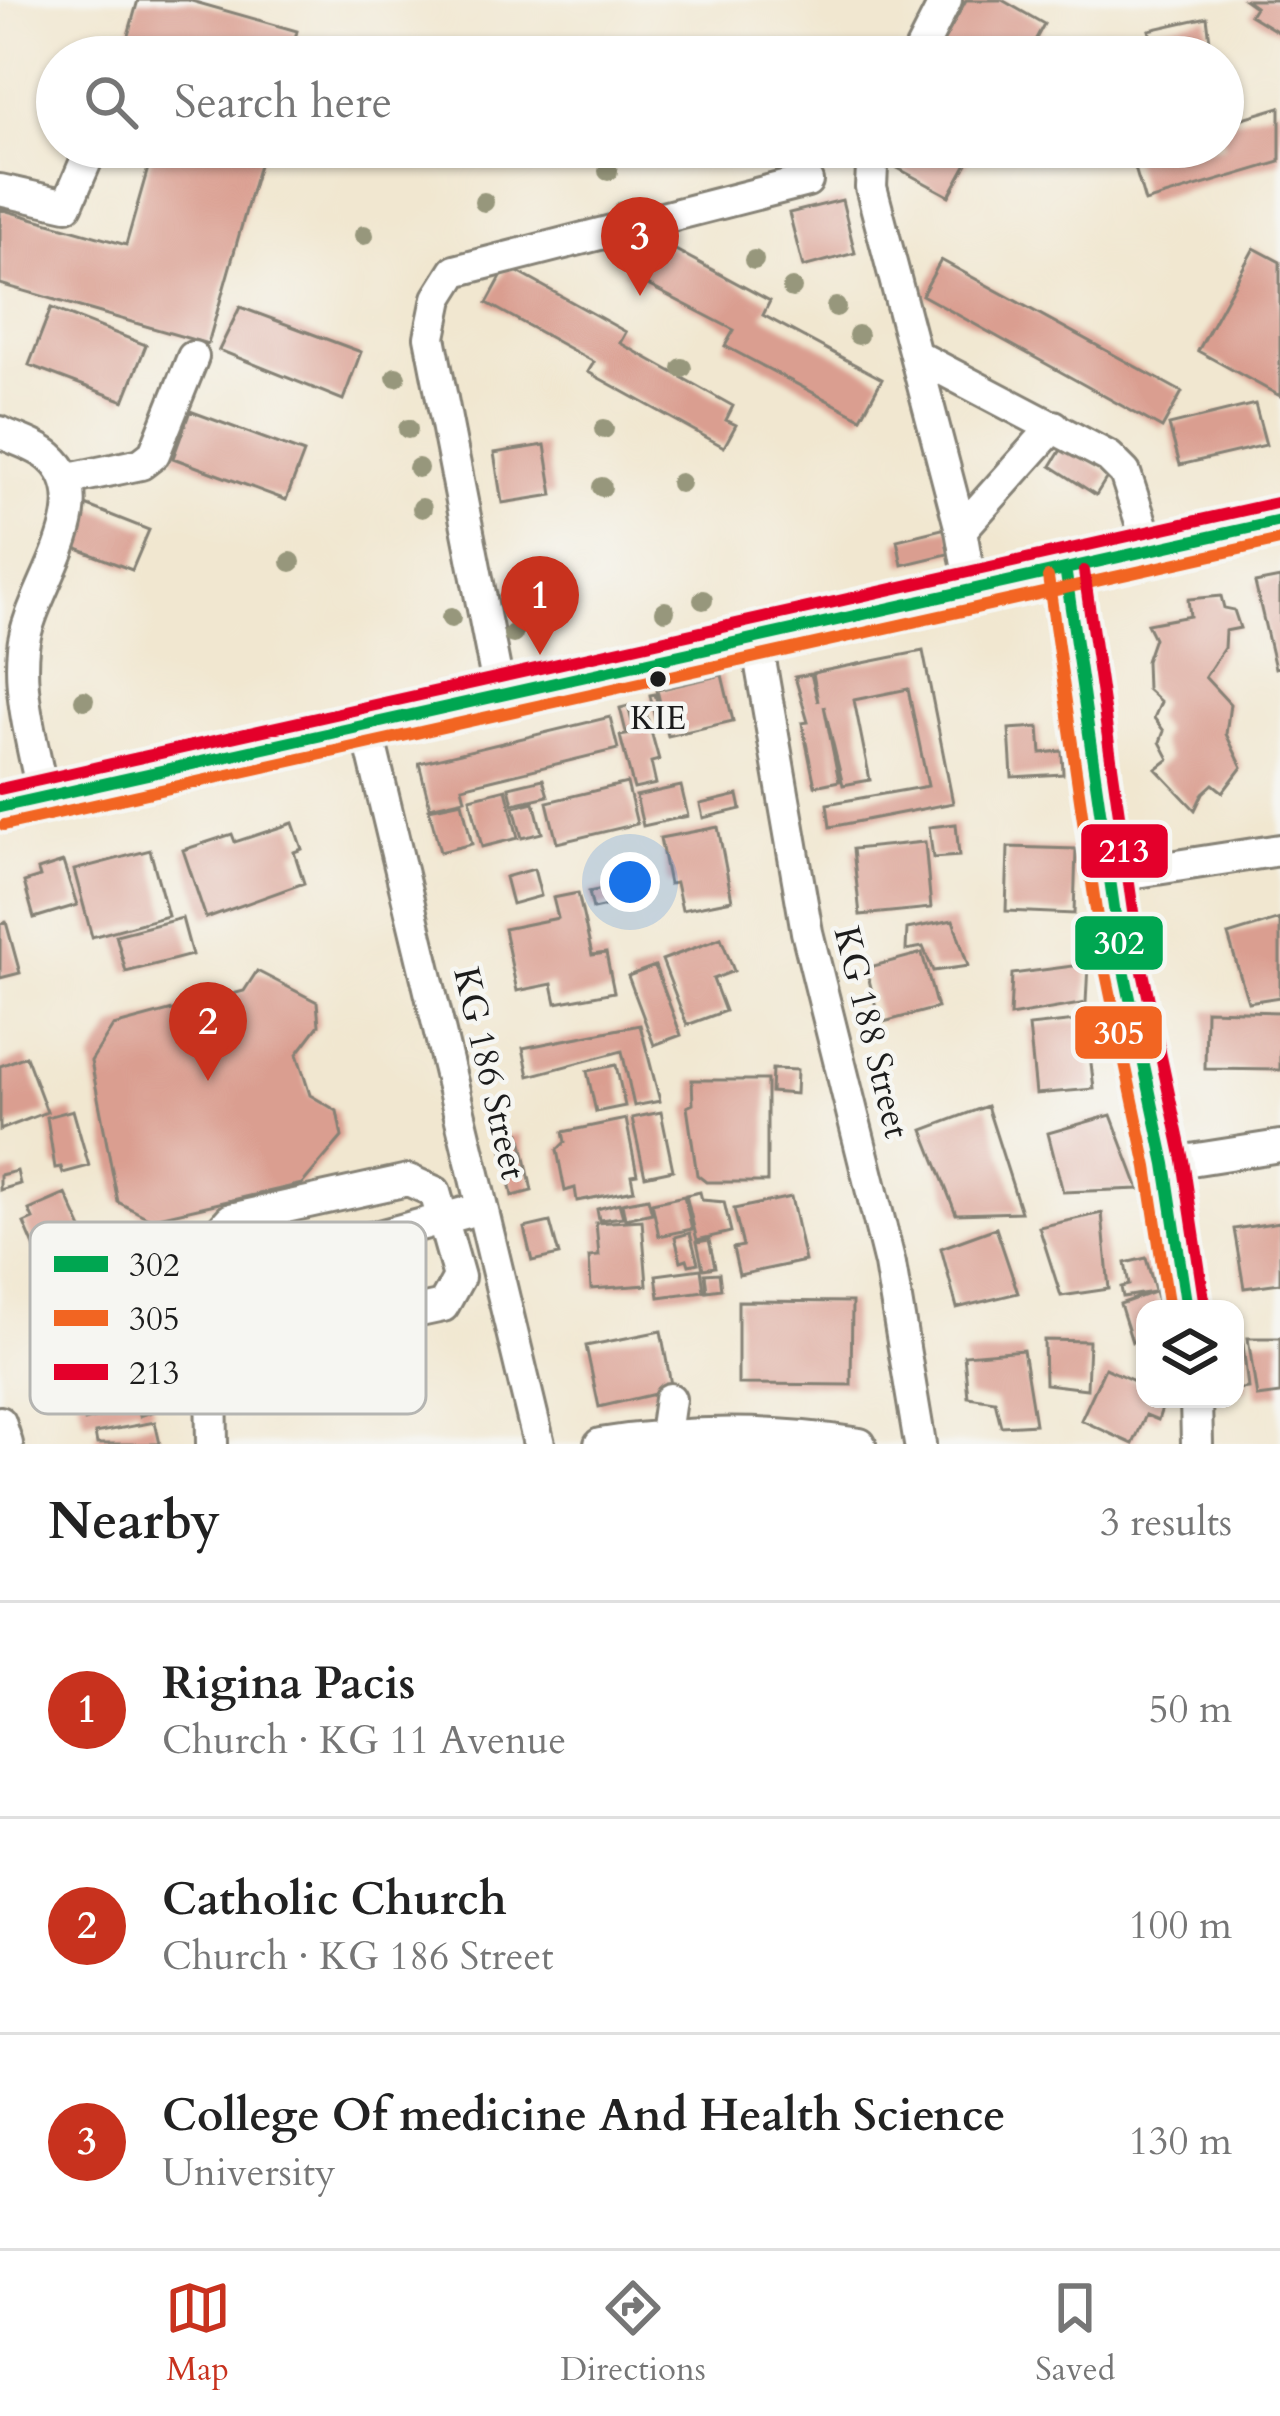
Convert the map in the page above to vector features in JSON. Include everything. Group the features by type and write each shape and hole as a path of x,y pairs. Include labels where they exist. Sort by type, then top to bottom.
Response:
{"main road":[{"path":"0,807 499,691 1066,574 1280,521"}],"street":[{"path":"928,36 946,0"},
{"path":"0,190 68,205 83,168"},
{"path":"872,168 871,188 962,530 972,594"},
{"path":"499,691 430,337 438,298 455,271 807,181"},
{"path":"917,356 1109,457 1126,473 1151,553"},
{"path":"69,479 141,464 154,454 193,357"},
{"path":"962,530 1054,426"},
{"path":"0,432 49,455 69,479 71,509 33,604 23,646 22,682 43,797"},
{"path":"1066,574 1121,956 1165,1164 1186,1300"},
{"name":"KG 188 Street","path":"756,637 807,932 890,1264 920,1444"},
{"name":"KG 186 Street","path":"365,721 539,1444"},
{"path":"1111,876 1280,850"},
{"path":"1165,1164 1280,1146"},
{"path":"228,1222 408,1180 435,1192 459,1276 443,1306 426,1310"},
{"path":"426,1223 483,1208"},
{"path":"664,1434 670,1399"},
{"path":"1196,1408 1197,1444"},
{"path":"212,1414 212,1444"},
{"path":"0,1422 7,1444"},
{"path":"600,1444 664,1434 780,1431 860,1444"}],"building":[{"path":"138,0 188,0 297,31 296,36 128,36"},
{"path":"966,0 1002,0 1044,24 1037,36 946,36"},
{"path":"1245,0 1280,0 1280,33 1250,15 1255,7"},
{"path":"1207,17 1209,36 1151,36 1149,30"},
{"path":"1280,107 1280,162 1145,202 1135,168 1244,168 1244,118"},
{"path":"148,168 258,168 208,344 0,284 0,209 126,245"},
{"path":"897,168 964,168 949,196"},
{"path":"842,200 855,253 803,267 789,213"},
{"path":"644,233 770,301 763,315 882,379 861,418 725,346 734,330 623,272"},
{"path":"1254,248 1280,262 1280,396 1198,351"},
{"path":"941,260 1182,392 1162,428 922,295"},
{"path":"507,266 626,332 620,343 733,406 726,420 736,425 724,447 588,372 594,362 487,303"},
{"path":"240,307 361,352 343,400 219,350"},
{"path":"51,308 146,345 124,401 29,365"},
{"path":"1255,404 1266,445 1180,465 1169,425"},
{"path":"190,411 304,453 286,500 173,458"},
{"path":"545,445 553,495 502,503 494,453"},
{"path":"1064,445 1109,474 1096,495 1051,466"},
{"path":"83,504 149,530 132,570 67,545"},
{"path":"950,527 956,552 902,565 897,540"},
{"path":"1280,578 1280,667 1275,668 1255,583"},
{"path":"1221,596 1224,608 1234,610 1240,628 1225,631 1224,648 1205,677 1230,704 1226,734 1242,767 1223,792 1213,784 1203,793 1195,810 1156,769 1169,759 1160,742 1164,731 1154,718 1161,702 1147,689 1146,661 1154,638 1147,624 1190,616 1188,599"},
{"path":"923,651 953,803 830,827 827,804 928,786 908,689 854,700 870,780 843,785 824,706 839,781 815,786 802,723 808,722 795,677 811,674 818,702 813,673"},
{"path":"722,675 733,721 668,736 657,690"},
{"path":"655,694 661,718 655,719 650,695"},
{"path":"628,706 634,730 626,732 620,708"},
{"path":"644,706 659,760 651,762 656,784 634,789 620,736 637,733 631,709"},
{"path":"610,717 618,749 462,787 465,799 430,807 419,763"},
{"path":"1039,727 1041,753 1062,751 1063,774 1012,777 1009,729"},
{"path":"543,779 548,796 513,804 509,787"},
{"path":"627,783 637,824 557,843 547,802"},
{"path":"681,786 688,816 643,826 636,796"},
{"path":"506,789 518,838 482,847 470,798"},
{"path":"738,795 741,809 703,818 700,804"},
{"path":"462,802 472,844 440,852 429,809"},
{"path":"534,802 542,833 522,838 514,807"},
{"path":"293,823 302,849 294,852 304,883 206,918 183,850 232,834 235,842"},
{"path":"956,824 959,856 933,858 929,827"},
{"path":"718,827 732,900 682,910 676,883 669,884 660,838"},
{"path":"925,842 931,908 860,915 853,849"},
{"path":"1008,847 1076,849 1074,914 1006,911"},
{"path":"150,850 168,916 92,937 74,870"},
{"path":"63,862 77,905 34,918 24,882 40,877 38,870"},
{"path":"534,869 541,896 512,904 505,877"},
{"path":"607,888 611,905 593,909 589,892"},
{"path":"578,893 592,955 606,953 614,992 556,1003 552,984 517,991 504,929 558,918 553,898"},
{"path":"182,918 192,955 126,972 116,935"},
{"path":"1280,919 1280,997 1248,1002 1228,935"},
{"path":"953,920 968,966 933,971 923,947 906,950 907,929"},
{"path":"6,922 20,973 0,978 0,924"},
{"path":"721,938 734,971 713,979 725,1011 687,1025 662,960"},
{"path":"922,953 937,1008 880,1023 866,968"},
{"path":"1088,964 1086,1003 1010,1016 1012,974"},
{"path":"655,966 681,1035 654,1045 628,976"},
{"path":"257,971 317,1002 319,1025 297,1054 310,1095 337,1111 342,1137 302,1184 150,1219 118,1202 91,1061 113,1026 244,991"},
{"path":"1206,1010 1280,1012 1280,1070 1205,1069"},
{"path":"1086,1020 1094,1089 1036,1094 1029,1026"},
{"path":"640,1025 660,1101 634,1106 622,1051 529,1076 523,1048"},
{"path":"26,1056 47,1112 0,1130 0,1066"},
{"path":"616,1065 625,1106 596,1112 587,1071"},
{"path":"772,1069 797,1070 796,1094 771,1092"},
{"path":"692,1080 767,1080 767,1182 706,1182 697,1175 687,1107 693,1104"},
{"path":"987,1106 1021,1212 956,1214 923,1130"},
{"path":"73,1110 89,1166 63,1173 61,1167 55,1168 47,1117"},
{"path":"661,1112 673,1170 645,1176 632,1118"},
{"path":"1111,1115 1139,1189 1063,1192 1048,1133"},
{"path":"626,1119 637,1174 631,1175 634,1190 577,1201 575,1188 565,1191 557,1150 565,1142 563,1132"},
{"path":"520,1133 532,1191 512,1196 500,1137"},
{"path":"17,1171 20,1184 0,1190 0,1175"},
{"path":"700,1192 702,1200 724,1202 731,1232 697,1240 686,1195"},
{"path":"66,1194 79,1222 30,1222 30,1237 24,1223 33,1219 29,1210"},
{"path":"684,1196 692,1229 659,1236 652,1203"},
{"path":"791,1197 805,1261 739,1275 733,1248 743,1246 734,1209"},
{"path":"648,1198 652,1213 625,1219 622,1203"},
{"path":"619,1203 623,1217 599,1220 597,1209"},
{"path":"1102,1213 1109,1289 1061,1296 1039,1227"},
{"path":"642,1220 647,1285 591,1289 589,1257 599,1256 596,1223"},
{"path":"550,1222 559,1255 532,1261 524,1228"},
{"path":"1280,1222 1280,1283 1244,1288 1234,1229"},
{"path":"996,1228 1018,1293 957,1308 941,1248"},
{"path":"690,1233 698,1263 689,1265 687,1259 681,1261 675,1237"},
{"path":"709,1240 715,1267 703,1269 697,1242"},
{"path":"1146,1258 1158,1300 1136,1300 1136,1342 1132,1342 1120,1304 1154,1292 1123,1297 1121,1287 1129,1285 1125,1263"},
{"path":"701,1269 704,1291 659,1297 656,1275"},
{"path":"719,1273 721,1289 707,1291 705,1274"},
{"path":"738,1301 852,1302 851,1385 738,1384"},
{"path":"661,1331 672,1390 599,1407 586,1346"},
{"path":"1248,1338 1280,1338 1280,1394 1257,1397"},
{"path":"1044,1340 1089,1341 1087,1389 1045,1384"},
{"path":"1023,1350 1035,1424 1001,1426 995,1401 968,1397 964,1355"},
{"path":"1105,1368 1136,1382 1136,1408 1162,1408 1158,1420 1146,1415 1133,1444 1081,1420"},
{"path":"83,1414 109,1414 85,1421"},
{"path":"155,1422 160,1444 97,1444 95,1433"}],"transit line":[{"name":"213","path":"0,789 1276,503"},
{"name":"302","path":"0,807 1280,521"},
{"name":"305","path":"4,825 1280,540"},
{"name":"213","path":"1084,571 1139,953 1183,1160 1204,1300"},
{"name":"302","path":"1066,574 1121,956 1165,1164 1186,1300"},
{"name":"305","path":"1048,577 1103,959 1147,1167 1168,1300"}],"place":[{"name":"College Of medicine And Health Science","path":"640,296"},
{"name":"Rigina Pacis","path":"540,655"},
{"name":"KIE","path":"658,679"},
{"name":"Catholic Church","path":"208,1081"}]}
